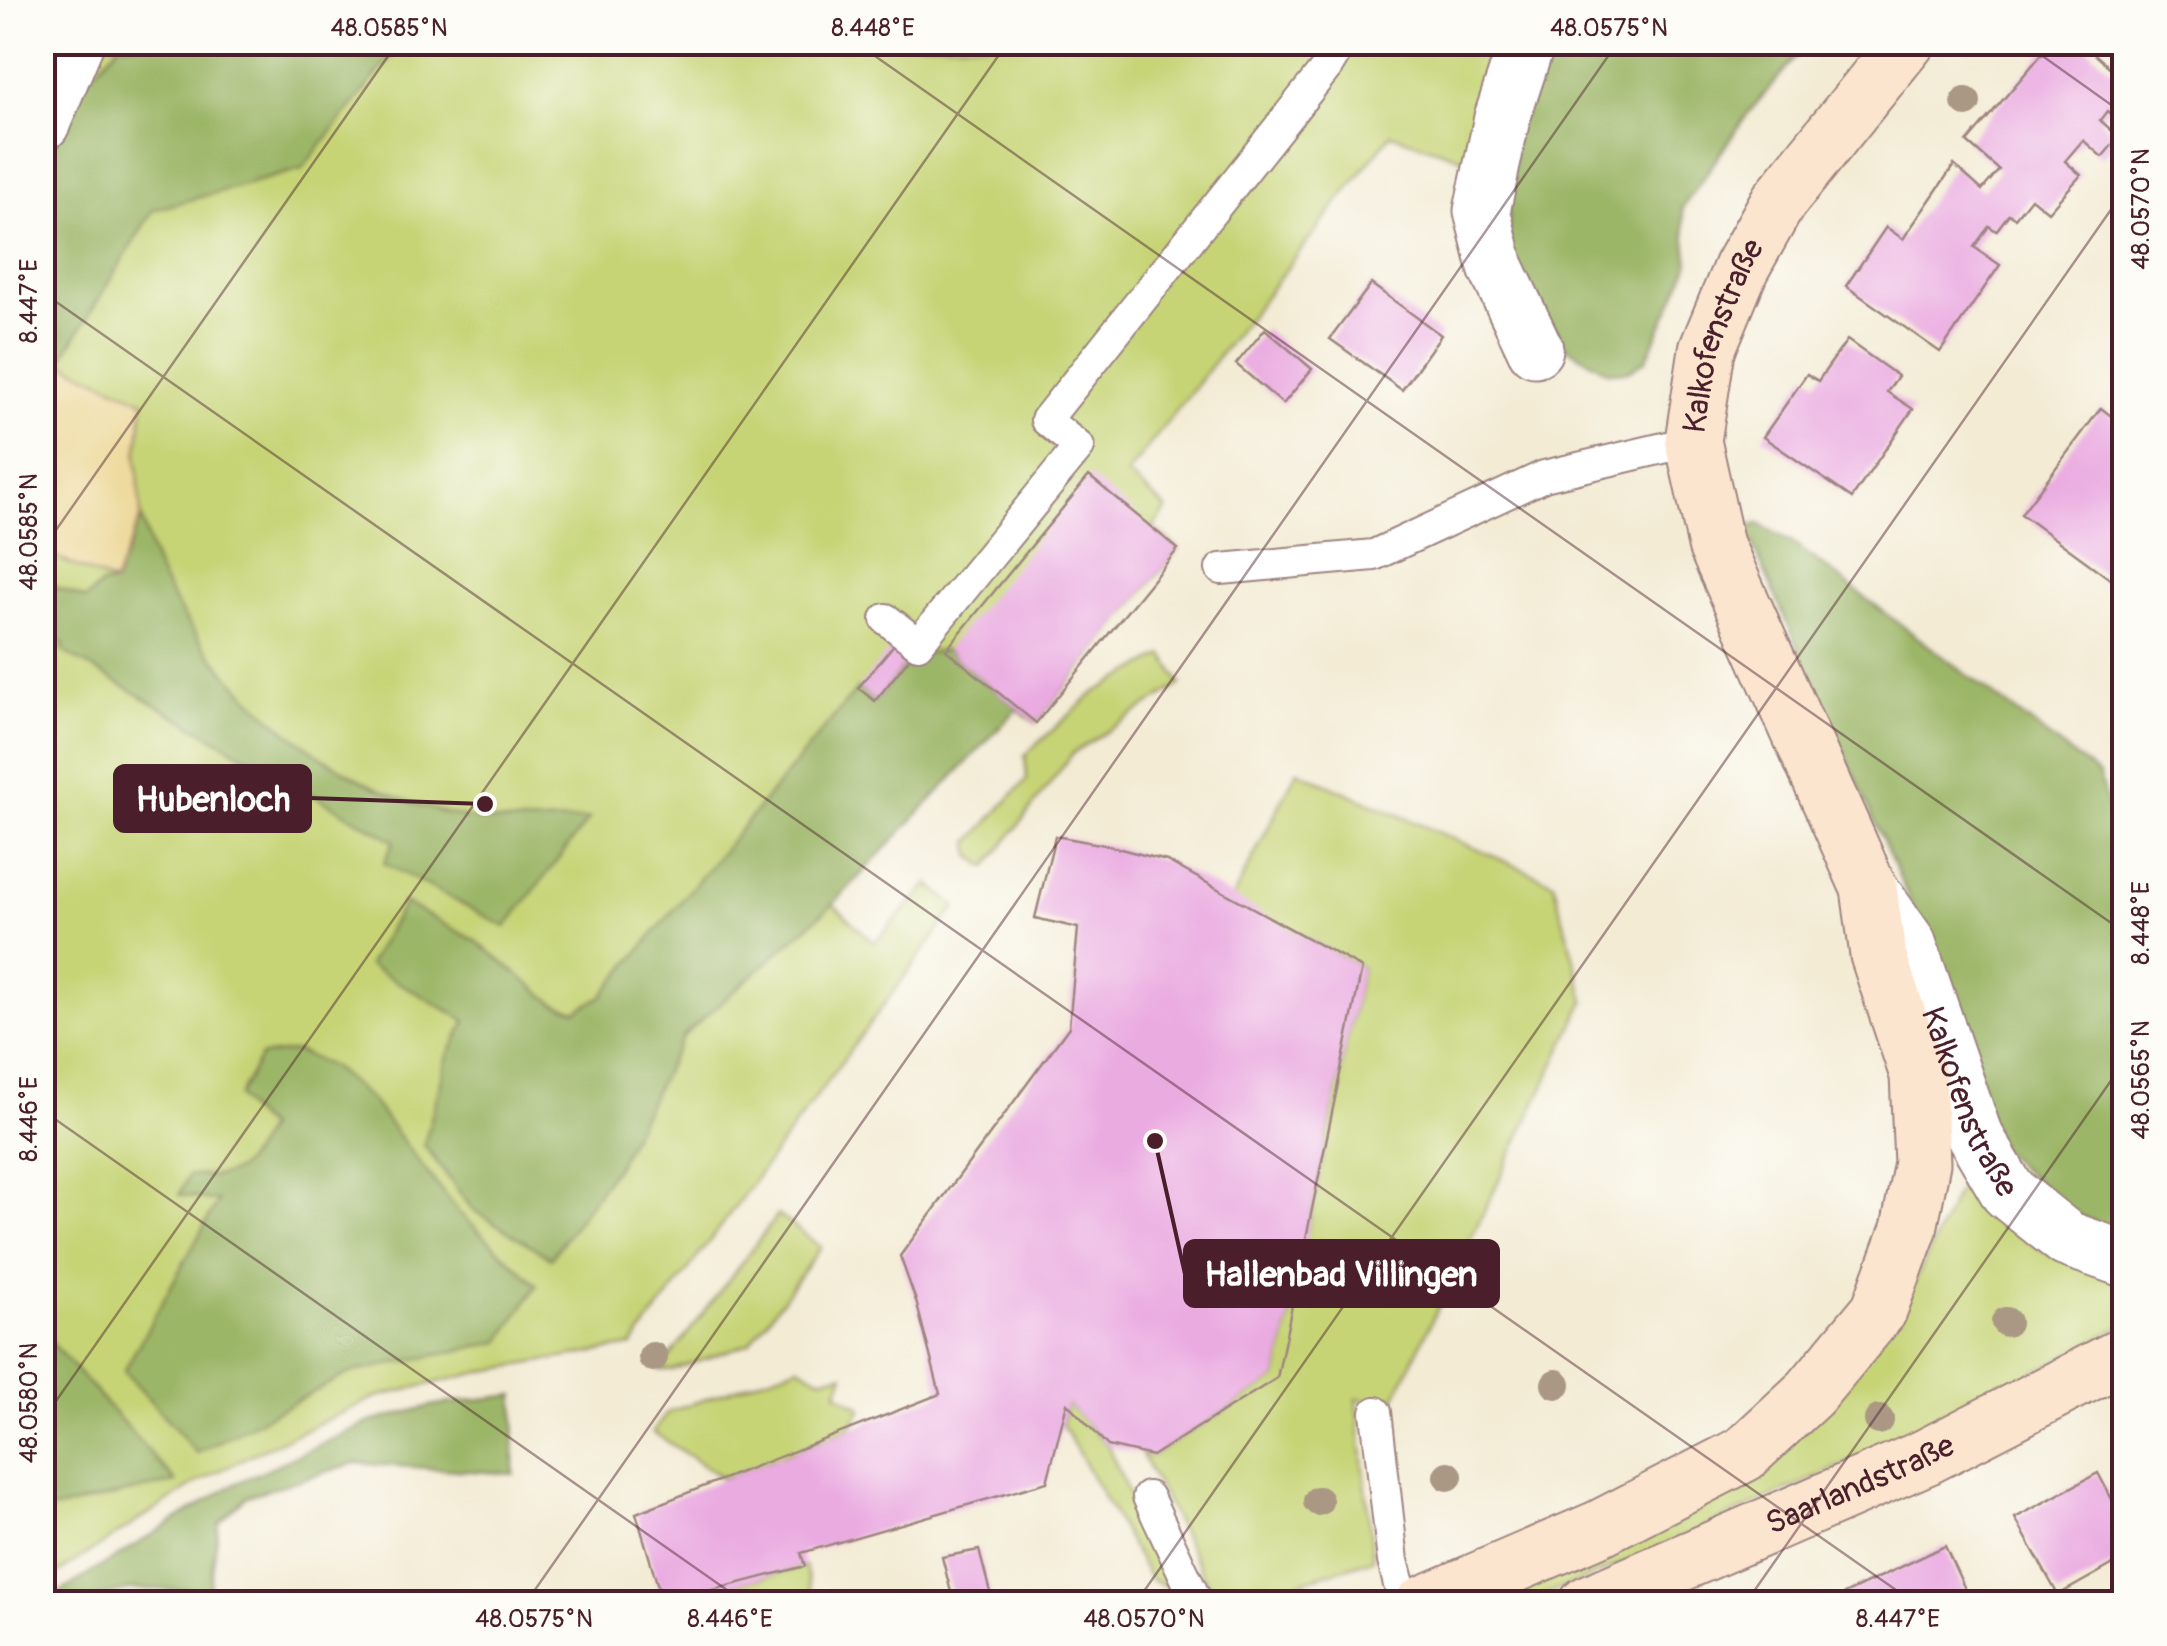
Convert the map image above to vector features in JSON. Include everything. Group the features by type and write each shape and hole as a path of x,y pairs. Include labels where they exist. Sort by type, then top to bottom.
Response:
{"street":[{"path":"59,84 100,42"},
{"path":"1527,42 1502,118 1482,212 1496,268 1535,349"},
{"name":"Kalkofenstraße","path":"1907,42 1778,202 1740,268 1707,350 1693,441 1716,545 1869,888 1908,943 1974,1134 2008,1192 2068,1239 2124,1260"},
{"name":"Kalkofenstraße","path":"1423,1604 1600,1528 1744,1454 1810,1393 1879,1310 1909,1229 1922,1164 1918,1075 1878,956 1869,888"},
{"name":"Saarlandstraße","path":"1587,1604 1926,1457 2124,1355"}],"lane":[{"path":"886,618 918,644 1078,447 1046,420 1327,68 1342,42"},
{"path":"1221,569 1374,555 1544,476 1693,441"},
{"path":"1376,1412 1393,1562 1404,1604"},
{"path":"1148,1497 1198,1604"}],"green space":[{"path":"43,43 1808,43 1749,112 1682,208 1689,265 1646,360 1628,371 1609,372 1477,163 1391,134 1127,474 1167,509 1153,528 1178,549 1036,723 1017,709 833,904 874,943 929,884 956,907 632,1346 485,1371 376,1397 193,1485 43,1583"},
{"path":"121,43 402,43 302,169 153,210 43,390 43,160 67,100"},
{"path":"1545,43 1808,43 1749,112 1682,208 1689,265 1646,360 1628,371 1609,372 1553,340 1508,256 1509,142"},
{"path":"141,517 160,575 214,659 286,731 328,761 372,786 419,805 467,818 528,823 589,819 506,927 384,863 394,841 62,651 64,644 43,629 43,582 86,599 101,585 114,583"},
{"path":"1759,524 1797,546 2099,775 2111,820 2124,832 2124,1235 2071,1212 2001,1151 1909,899 1745,527"},
{"path":"946,650 1018,708 833,904 683,1036 617,1165 551,1258 472,1209 424,1145 448,1055 466,1021 368,965 404,903 476,941 555,1004 576,1011 602,996 858,688 875,701 912,655"},
{"path":"1164,655 1181,684 1073,753 987,867 971,856 970,842 1027,779 1025,755 1094,693"},
{"path":"1297,771 1553,882 1585,1000 1391,1406 1357,1398 1373,1559 1234,1603 1218,1603 1141,1453 1152,1456 1277,1378 1362,968 1232,899"},
{"path":"297,1051 332,1067 371,1100 457,1211 537,1285 500,1342 350,1373 197,1453 124,1371 218,1201 179,1195 189,1175 230,1173 245,1162 267,1127 238,1096 261,1056"},
{"path":"1962,1182 2014,1232 2052,1256 2124,1284 2124,1325 1932,1426 1587,1579 1521,1603 1477,1604 1611,1548 1910,1292"},
{"path":"778,1215 821,1247 750,1343 673,1370 660,1370"},
{"path":"43,1333 176,1482 43,1512"},
{"path":"799,1366 820,1378 844,1374 837,1393 862,1408 849,1430 724,1479 653,1432 668,1412"},
{"path":"515,1395 514,1474 355,1463 247,1496 219,1523 209,1590 133,1589 81,1603 43,1603 232,1485 370,1422 435,1405"},
{"path":"1067,1403 1108,1446 1168,1587 1151,1580 1062,1424"},
{"path":"805,1566 814,1603 663,1603"}],"sand":[{"path":"62,363 144,401 137,456 141,517 114,583 43,552 43,410"}],"building":[{"path":"2052,42 2081,42 2124,80 2124,111 2117,119 2107,111 2100,120 2119,137 2102,157 2083,140 2065,161 2081,175 2048,212 2031,198 2015,218 2009,214 1996,231 1989,226 1974,247 2000,265 1940,352 1846,286 1886,227 1903,239 1954,165 1982,190 1999,170 1967,142"},
{"path":"1371,284 1441,335 1402,390 1330,339"},
{"path":"1265,329 1312,369 1283,404 1236,364"},
{"path":"1847,340 1898,376 1887,392 1913,409 1852,498 1763,437 1807,374 1818,381"},
{"path":"2101,408 2124,426 2124,568 2114,582 2021,514"},
{"path":"1089,476 1178,549 1036,723 946,650"},
{"path":"896,642 912,655 875,701 858,688"},
{"path":"1055,836 1167,861 1362,968 1277,1378 1152,1456 1108,1446 1067,1403 1047,1482 801,1553 805,1566 663,1603 636,1513 940,1394 900,1256 1069,1027 1078,928 1035,918"},
{"path":"2098,1473 2124,1522 2124,1558 2058,1595 2015,1518"},
{"path":"1945,1546 1972,1604 1849,1604 1844,1594"},
{"path":"979,1550 993,1604 954,1604 942,1557"}],"place":[{"name":"Hubenloch","path":"485,804"},
{"name":"Hallenbad Villingen","path":"1155,1141"}]}
